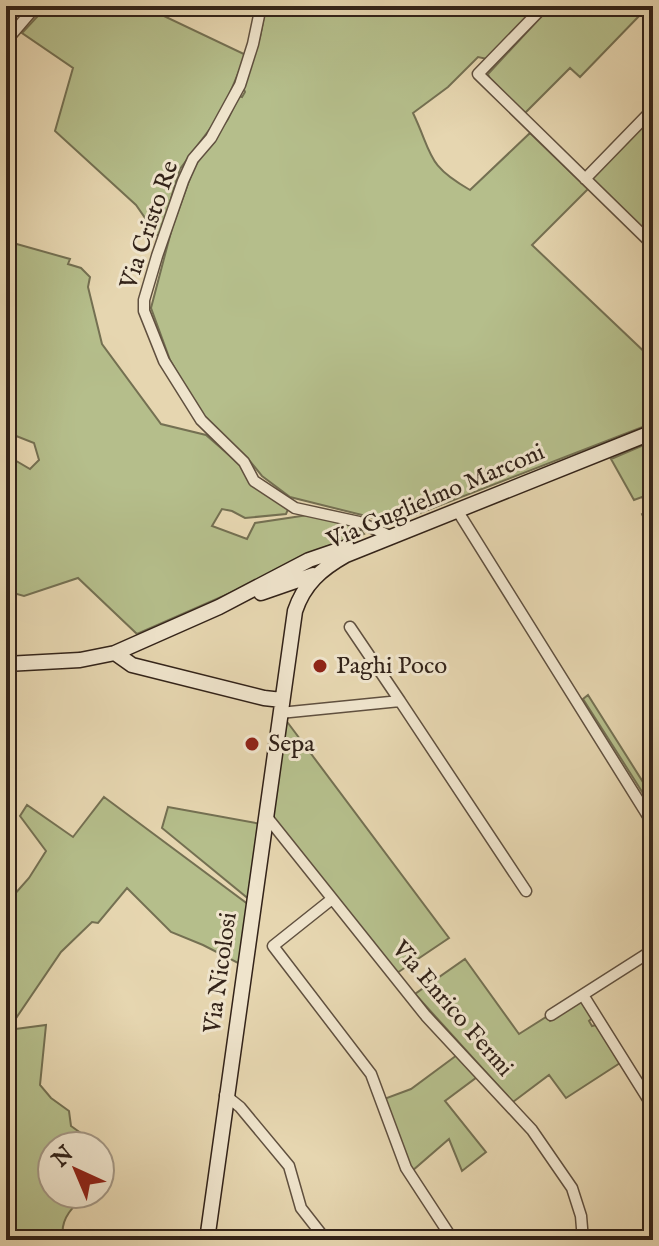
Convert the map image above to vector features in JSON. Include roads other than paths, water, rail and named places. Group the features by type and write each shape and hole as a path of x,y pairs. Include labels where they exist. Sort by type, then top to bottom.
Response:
{"main road":[{"name":"Via Guglielmo Marconi","path":"281,706 295,611 299,597 319,572 346,555 390,536 653,432"},
{"path":"6,664 80,660 115,653 219,607 309,560 390,536"},
{"path":"219,607 319,572"},
{"path":"115,653 132,665 264,698 281,706"},
{"name":"Via Nicolosi","path":"207,1240 281,706"}],"street":[{"path":"6,41 36,6"},
{"name":"Via Cristo Re","path":"261,6 240,85 211,138 193,159 183,181 157,256 144,300 144,311 164,361 201,420 244,462 254,481 295,508 359,522 390,536"},
{"path":"544,6 478,74 653,245"},
{"path":"585,179 653,109"},
{"path":"457,510 653,824"},
{"path":"350,627 526,891"},
{"path":"281,706 400,701"},
{"name":"Via Enrico Fermi","path":"267,817 426,1016 532,1130 572,1188 581,1216 583,1240"},
{"path":"332,899 273,946 366,1066 406,1168 453,1240"},
{"path":"551,1015 653,950"},
{"path":"583,995 653,1107"},
{"path":"225,1095 240,1107 289,1166 301,1208 326,1240"}],"place":[{"name":"Paghi Poco","path":"320,666"},
{"name":"Sepa","path":"252,744"}]}
